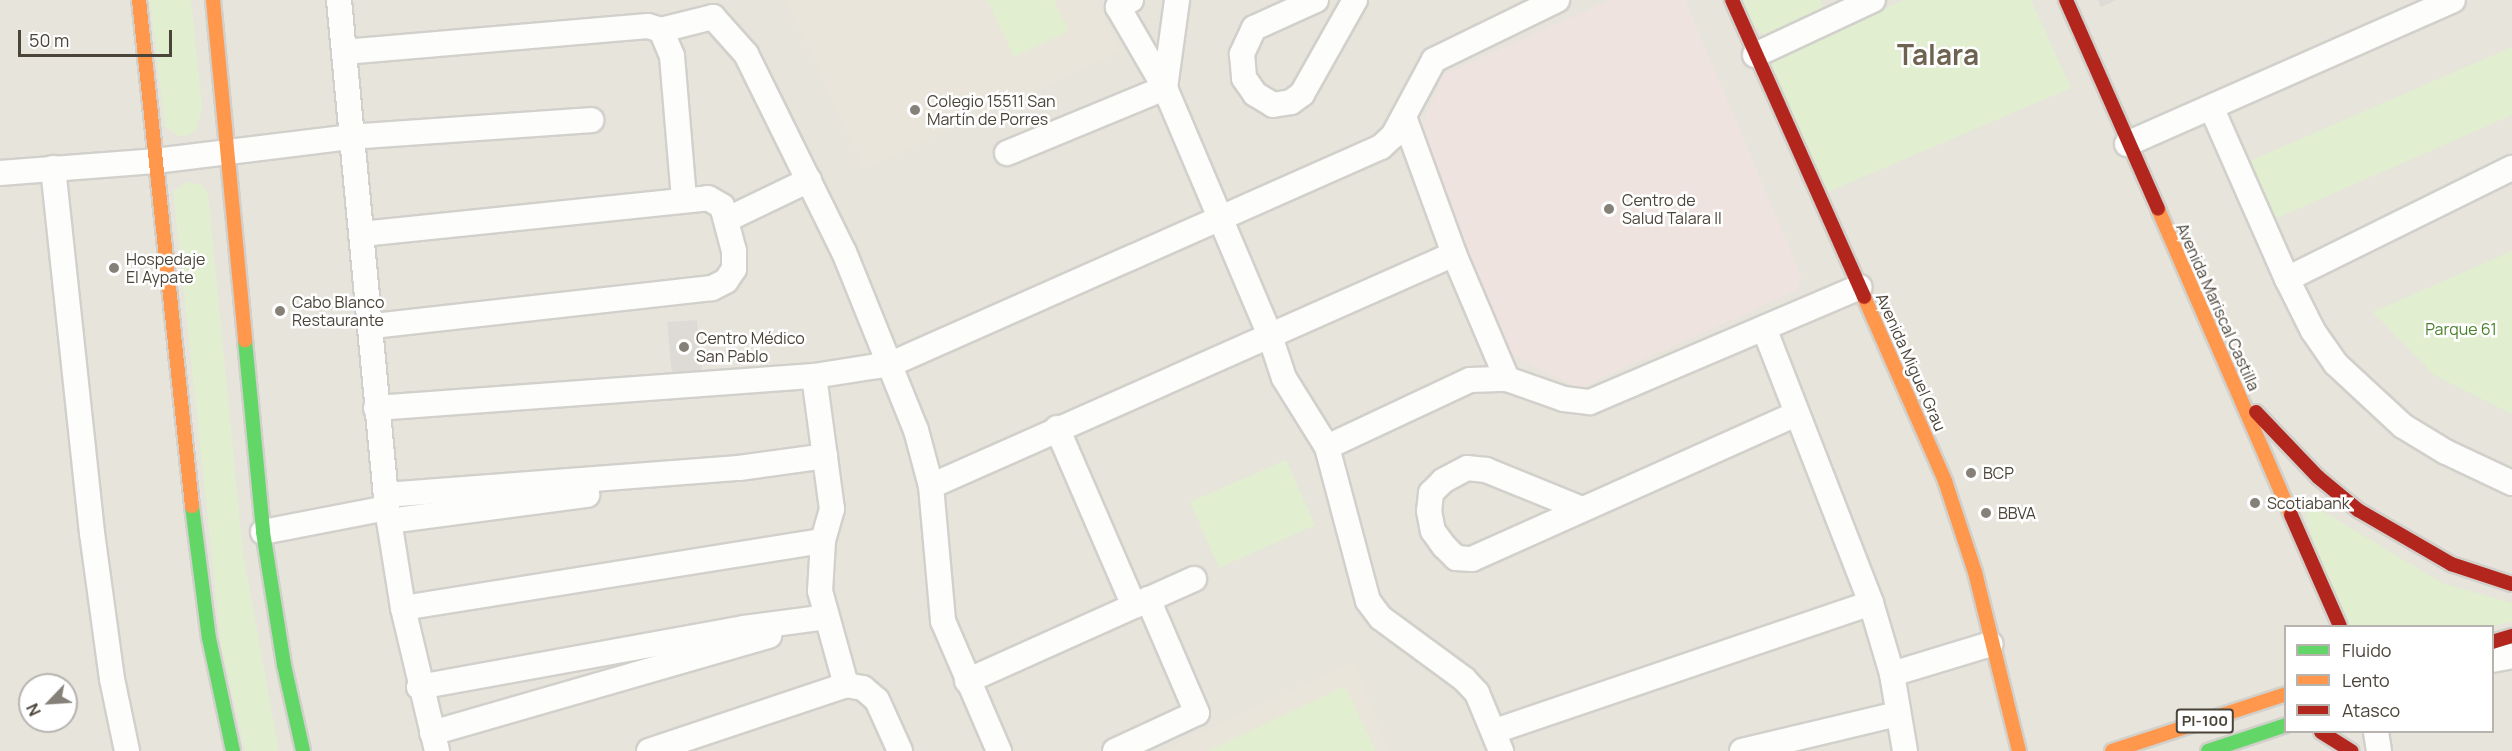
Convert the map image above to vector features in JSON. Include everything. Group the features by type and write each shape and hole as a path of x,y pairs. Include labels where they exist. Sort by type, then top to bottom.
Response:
{"main road":[{"path":"139,0 196,542 209,638 233,751"},
{"path":"213,0 263,532 284,665 303,751"},
{"name":"Avenida Miguel Grau","path":"1732,0 1945,481 1975,572 2019,751"},
{"name":"Avenida Mariscal Castilla","path":"2066,0 2339,625"},
{"path":"2238,392 2318,477 2358,510 2451,564 2512,584"},
{"path":"2494,642 2512,636"},
{"name":"PI-100","path":"2112,751 2284,695"},
{"name":"PI-100","path":"2208,751 2284,726"},
{"path":"2323,733 2352,751"}],"street":[{"path":"339,0 350,137 372,326 376,408 388,508 403,608 419,687 434,742 826,617"},
{"path":"1131,0 1118,7 1165,88 1218,218 1269,333 1284,378 1327,447 1368,600 1381,618 1464,679 1477,693 1498,741 1871,603"},
{"path":"1165,88 1177,0"},
{"path":"1316,0 1254,28 1242,54 1244,78 1255,94 1273,105 1291,102 1302,94 1355,0"},
{"path":"376,408 814,376 891,364 1381,147 1394,136 1434,60 1557,0"},
{"path":"1755,54 1873,0"},
{"path":"2127,144 2212,109 2453,0"},
{"path":"344,52 648,26 661,30 713,17 746,54 809,180 891,364 931,486 943,621 999,751"},
{"path":"661,30 672,56 684,199"},
{"path":"1007,153 1165,88"},
{"path":"2212,109 2287,279 2313,331 2336,364 2368,397 2403,426 2446,452 2512,483"},
{"path":"1404,117 1454,254 1508,379"},
{"path":"0,174 155,161 350,137 591,120"},
{"path":"53,168 92,533 112,679 127,751"},
{"path":"2287,279 2512,168"},
{"path":"728,219 809,180"},
{"path":"362,234 708,198 722,206 728,219 734,269 726,281 712,288 372,326"},
{"path":"931,486 1269,333 1454,254"},
{"path":"1327,447 1470,380 1508,379 1564,399 1590,402 1860,288"},
{"path":"1764,328 1871,603 1892,674 1905,751"},
{"path":"814,376 832,510 823,541 820,591 846,685"},
{"path":"1582,509 1486,470 1467,468 1449,476 1431,493 1429,511 1433,531 1444,546 1456,558 1472,559 1796,414"},
{"path":"1057,428 1197,713 1115,751"},
{"path":"263,532 388,508 651,487 739,468 825,456"},
{"path":"403,608 823,541"},
{"path":"967,681 1194,579"},
{"path":"419,687 744,627 826,617"},
{"path":"1892,674 1991,644"},
{"path":"2494,660 2512,656"},
{"path":"649,751 846,685 862,688 878,700 894,749"},
{"path":"1742,751 1897,714"},
{"path":"2376,733 2379,751"}],"shaded area":[{"path":"0,0 2512,0 2512,751 0,751"},
{"name":"Colegio 15511 San Martín de Porres","path":"787,0 1096,0 1120,51 864,169"},
{"name":"Centro de Salud Talara II","path":"1609,0 1685,0 1801,276 1796,291 1579,388 1508,353 1415,143 1443,75"},
{"path":"1355,662 1387,751 1161,751"}],"green space":[{"path":"150,0 191,0 202,107 197,129 189,135 179,136 165,127"},
{"path":"987,0 1054,0 1069,31 1014,57"},
{"path":"1726,0 1820,0 1826,13 1768,39"},
{"path":"1904,0 2031,0 2071,88 1809,200 1759,62"},
{"path":"2512,47 2512,115 2272,220 2245,163"},
{"path":"187,182 202,185 208,193 243,553 279,751 245,751 221,644 173,191"},
{"name":"Parque 61","path":"2512,251 2512,414 2434,375 2373,312"},
{"path":"1286,460 1315,525 1219,568 1190,502"},
{"path":"2301,498 2442,583 2512,603 2512,622 2494,626 2337,625"},
{"path":"1345,686 1376,751 1208,751"}],"building":[{"path":"2098,0 2116,0 2101,7"},
{"name":"Centro Médico San Pablo","path":"697,320 702,371 672,374 667,322"}],"traffic: fast":[{"path":"245,340 263,532 284,665 303,751"},
{"path":"192,506 209,638 233,751"},
{"path":"2208,751 2284,726"}],"traffic: slow":[{"path":"139,0 192,506"},
{"path":"213,0 245,340"},
{"path":"2158,209 2291,515"},
{"path":"1864,297 1945,481 1975,572 2019,751"},
{"path":"2112,751 2284,695"}],"traffic: jam":[{"path":"1732,0 1864,297"},
{"path":"2066,0 2158,209"},
{"path":"2256,412 2318,477 2358,510 2451,564 2512,584"},
{"path":"2291,515 2340,625"},
{"path":"2494,641 2512,636"},
{"path":"2323,733 2352,751"}],"place":[{"name":"Colegio 15511 San Martín de Porres","path":"915,110"},
{"name":"Centro de Salud Talara II","path":"1609,209"},
{"name":"Hospedaje El Aypate","path":"114,268"},
{"name":"Cabo Blanco Restaurante","path":"280,311"},
{"name":"Centro Médico San Pablo","path":"684,347"},
{"name":"BCP","path":"1971,473"},
{"name":"Scotiabank","path":"2255,503"},
{"name":"BBVA","path":"1986,513"}],"district":[{"name":"Talara","path":"1938,54"}]}
